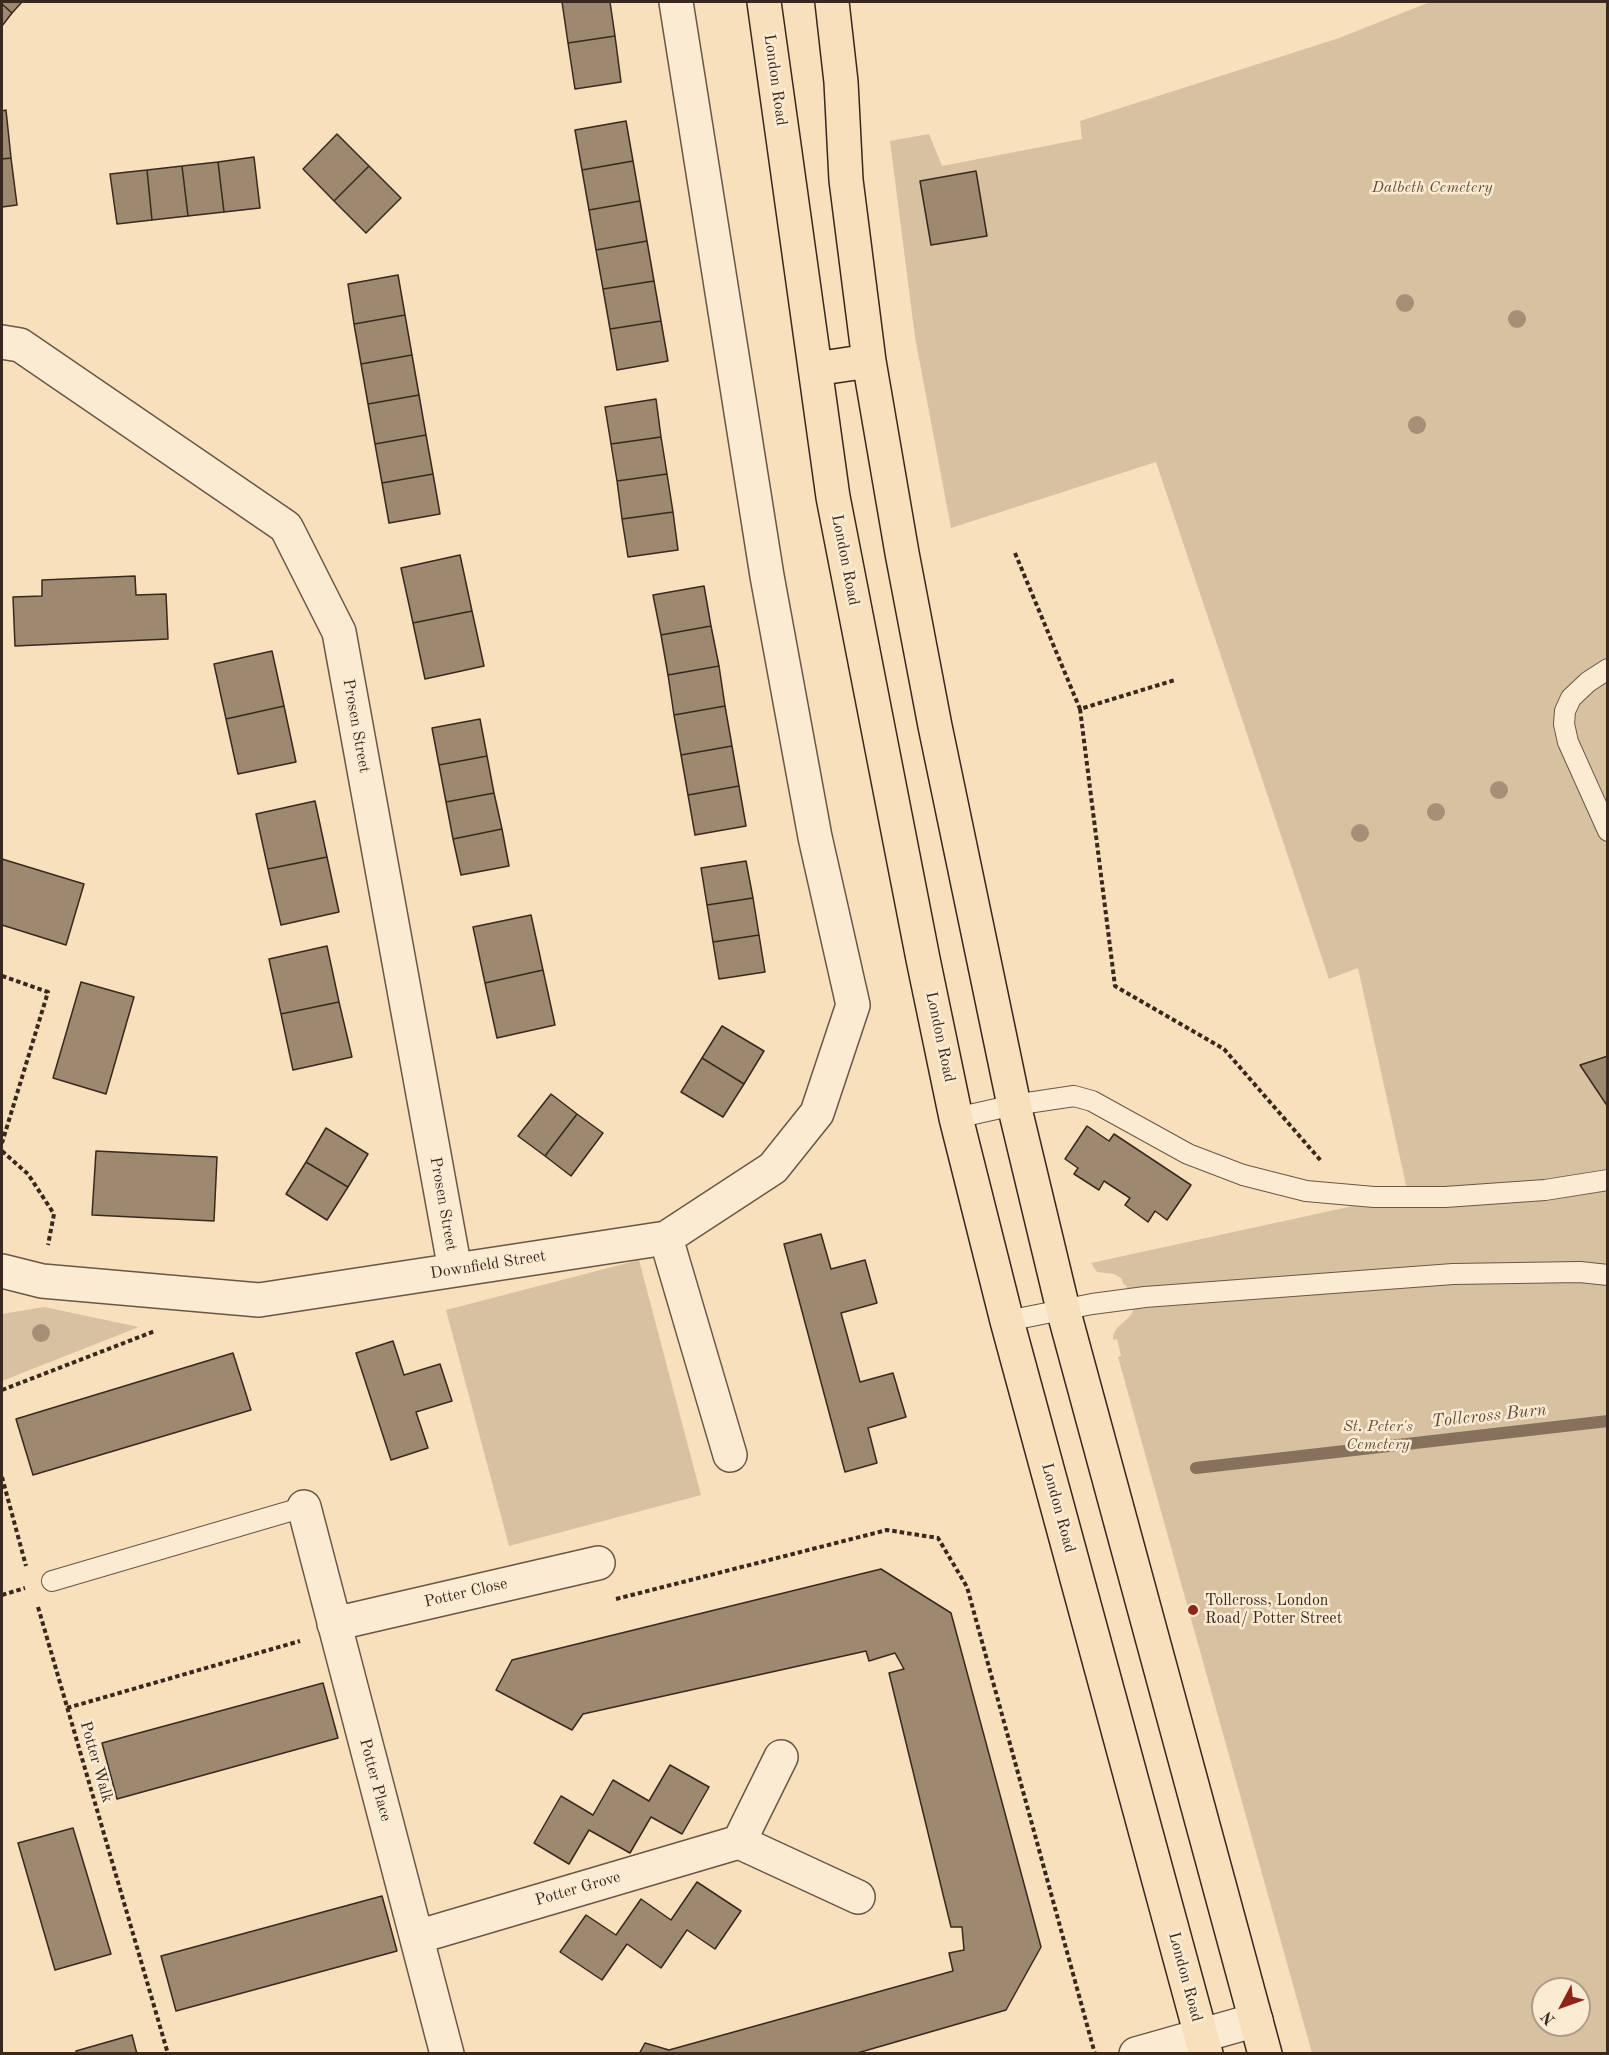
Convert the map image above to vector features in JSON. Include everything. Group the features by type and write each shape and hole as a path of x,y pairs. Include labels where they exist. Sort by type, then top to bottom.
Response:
{"main road":[{"name":"London Road","path":"764,2 833,497 956,1118 1007,1321 1203,2044"},
{"path":"832,2 841,81 846,180 869,362 932,715 1014,1105 1063,1309 1265,2054"},
{"path":"816,369 869,362"}],"street":[{"name":"Downfield Street","path":"2,1271 42,1281 259,1300 666,1238 772,1168 817,1113 854,1005 815,837 767,576 676,2"},
{"name":"Prosen Street","path":"2,342 20,345 285,527 339,632 455,1270"},
{"path":"666,1238 730,1455"},
{"name":"Potter Place","path":"304,1507 447,2054"},
{"name":"Potter Close","path":"335,1627 598,1563"},
{"path":"781,1757 739,1842 858,1897"},
{"name":"Potter Grove","path":"417,1937 739,1842"},
{"path":"1136,2054 1203,2044 1256,2020"}],"lane":[{"path":"1608,669 1588,682 1571,698 1565,711 1564,724 1568,742 1608,831"},
{"path":"956,1118 1014,1105 1074,1096 1092,1101 1188,1154 1243,1175 1306,1191 1374,1197 1445,1197 1545,1190 1608,1180"},
{"path":"1007,1321 1063,1309 1145,1297 1453,1274 1581,1272 1608,1275"},
{"path":"52,1581 304,1507"}],"path":[{"path":"1015,554 1080,709 1115,986 1224,1049 1323,1162 1326,1192"},
{"path":"1080,709 1175,680"},
{"path":"2,976 48,992 2,1143"},
{"path":"2,1151 28,1174 54,1214 42,1281"},
{"path":"2,1390 164,1327"},
{"path":"2,1477 29,1575"},
{"path":"598,1563 611,1600 887,1530 938,1538 967,1587 1095,2054"},
{"name":"Potter Walk","path":"35,1597 168,2054"},
{"path":"67,1708 335,1627"}],"green space":[{"path":"1430,2 1607,2 1607,2053 1312,2053 1118,1357 1121,1356 1117,1339 1113,1340 1117,1329 1133,1311 1126,1285 1114,1274 1097,1272 1091,1263 1408,1194 1358,968 1329,979 1156,462 951,528 915,337 890,141 929,134 942,166 1082,139 1080,121 1339,38"},
{"path":"639,1260 701,1495 509,1546 446,1310"},
{"path":"44,1307 139,1327 2,1381 2,1314"}],"building":[{"path":"2,2 22,2 12,13"},
{"path":"562,2 610,2 615,36 568,43"},
{"path":"2,4 12,13 2,26"},
{"path":"615,36 621,82 575,89 568,43"},
{"path":"6,110 11,158 2,159 2,111"},
{"path":"626,121 633,161 582,170 575,130"},
{"path":"337,134 369,166 334,201 303,169"},
{"path":"254,157 260,208 224,212 218,162"},
{"path":"11,158 17,205 2,207 2,159"},
{"path":"633,161 640,201 589,210 582,170"},
{"path":"218,162 224,212 188,216 182,166"},
{"path":"182,166 188,216 152,220 147,170"},
{"path":"369,166 401,198 366,233 334,201"},
{"path":"147,170 152,220 117,224 110,174"},
{"path":"976,171 987,236 931,245 920,181"},
{"path":"640,201 647,241 596,250 589,210"},
{"path":"647,241 654,281 603,289 596,250"},
{"path":"398,275 405,315 354,324 348,284"},
{"path":"654,281 661,321 610,329 603,289"},
{"path":"405,315 412,355 361,364 354,324"},
{"path":"661,321 668,361 617,370 610,329"},
{"path":"412,355 419,395 368,404 361,364"},
{"path":"419,395 426,435 375,444 368,404"},
{"path":"656,399 661,437 611,444 605,407"},
{"path":"426,435 433,474 382,483 375,444"},
{"path":"661,437 667,474 617,481 611,444"},
{"path":"433,474 440,514 389,523 382,483"},
{"path":"667,474 673,512 622,519 617,481"},
{"path":"673,512 678,550 628,557 622,519"},
{"path":"460,555 472,611 413,623 401,568"},
{"path":"135,576 136,595 166,594 168,639 15,646 13,597 42,596 42,580"},
{"path":"704,586 711,626 661,635 653,595"},
{"path":"472,611 484,666 425,679 413,623"},
{"path":"711,626 719,666 668,675 661,635"},
{"path":"272,651 284,706 226,719 214,664"},
{"path":"719,666 725,706 674,715 668,675"},
{"path":"284,706 296,762 238,774 226,719"},
{"path":"725,706 732,746 681,755 674,715"},
{"path":"480,719 487,756 439,765 432,728"},
{"path":"732,746 739,786 688,795 681,755"},
{"path":"487,756 494,793 446,802 439,765"},
{"path":"739,786 746,826 695,835 688,795"},
{"path":"494,793 502,829 453,839 446,802"},
{"path":"315,801 327,857 268,869 256,814"},
{"path":"502,829 509,866 461,875 453,839"},
{"path":"327,857 339,912 281,925 268,869"},
{"path":"2,859 84,884 66,945 2,925"},
{"path":"746,861 753,898 707,905 701,868"},
{"path":"753,898 759,935 713,942 707,905"},
{"path":"531,915 543,970 485,983 473,927"},
{"path":"759,935 765,972 719,979 713,942"},
{"path":"327,946 339,1002 281,1014 269,959"},
{"path":"543,970 555,1025 497,1038 485,983"},
{"path":"81,982 134,997 106,1094 53,1078"},
{"path":"339,1002 352,1057 293,1070 281,1014"},
{"path":"722,1026 764,1051 744,1084 702,1058"},
{"path":"1608,1056 1608,1107 1580,1065"},
{"path":"702,1058 744,1084 723,1117 681,1092"},
{"path":"551,1094 577,1114 545,1156 518,1136"},
{"path":"577,1114 603,1133 571,1176 545,1156"},
{"path":"1087,1126 1109,1141 1114,1134 1191,1185 1167,1220 1155,1211 1148,1222 1125,1205 1130,1198 1104,1181 1099,1190 1074,1174 1078,1168 1065,1159"},
{"path":"326,1128 368,1154 348,1187 306,1162"},
{"path":"96,1151 217,1157 214,1221 92,1215"},
{"path":"306,1162 348,1187 327,1220 286,1194"},
{"path":"821,1234 831,1269 865,1260 877,1303 841,1313 860,1382 893,1373 906,1417 868,1428 877,1463 845,1472 784,1244"},
{"path":"393,1341 404,1375 440,1364 452,1401 416,1412 428,1448 391,1460 356,1353"},
{"path":"233,1353 251,1410 33,1475 16,1419"},
{"path":"881,1569 951,1613 1041,1947 1006,2010 854,2054 639,2054 645,2043 669,2050 953,1971 949,1953 964,1950 962,1927 951,1927 889,1673 904,1669 895,1653 869,1661 866,1651 583,1714 572,1730 496,1690 512,1660"},
{"path":"323,1683 338,1738 117,1799 102,1743"},
{"path":"670,1765 709,1787 682,1834 651,1817 630,1853 589,1830 569,1864 534,1843 561,1796 593,1815 613,1780 649,1801"},
{"path":"73,1828 111,1954 55,1970 18,1843"},
{"path":"697,1882 741,1911 715,1949 687,1930 661,1968 627,1944 602,1980 560,1952 586,1915 616,1935 641,1899 671,1920"},
{"path":"382,1896 397,1951 176,2011 161,1956"},
{"path":"132,2035 137,2054 77,2054 76,2051"}],"waterway":[{"name":"Tollcross Burn","path":"1196,1468 1608,1421"}],"place":[{"name":"Tollcross, London Road/ Potter Street","path":"1193,1610"}],"park label":[{"name":"Dalbeth Cemetery","path":"1432,188"},
{"name":"St. Peter's Cemetery","path":"1378,1436"}]}
